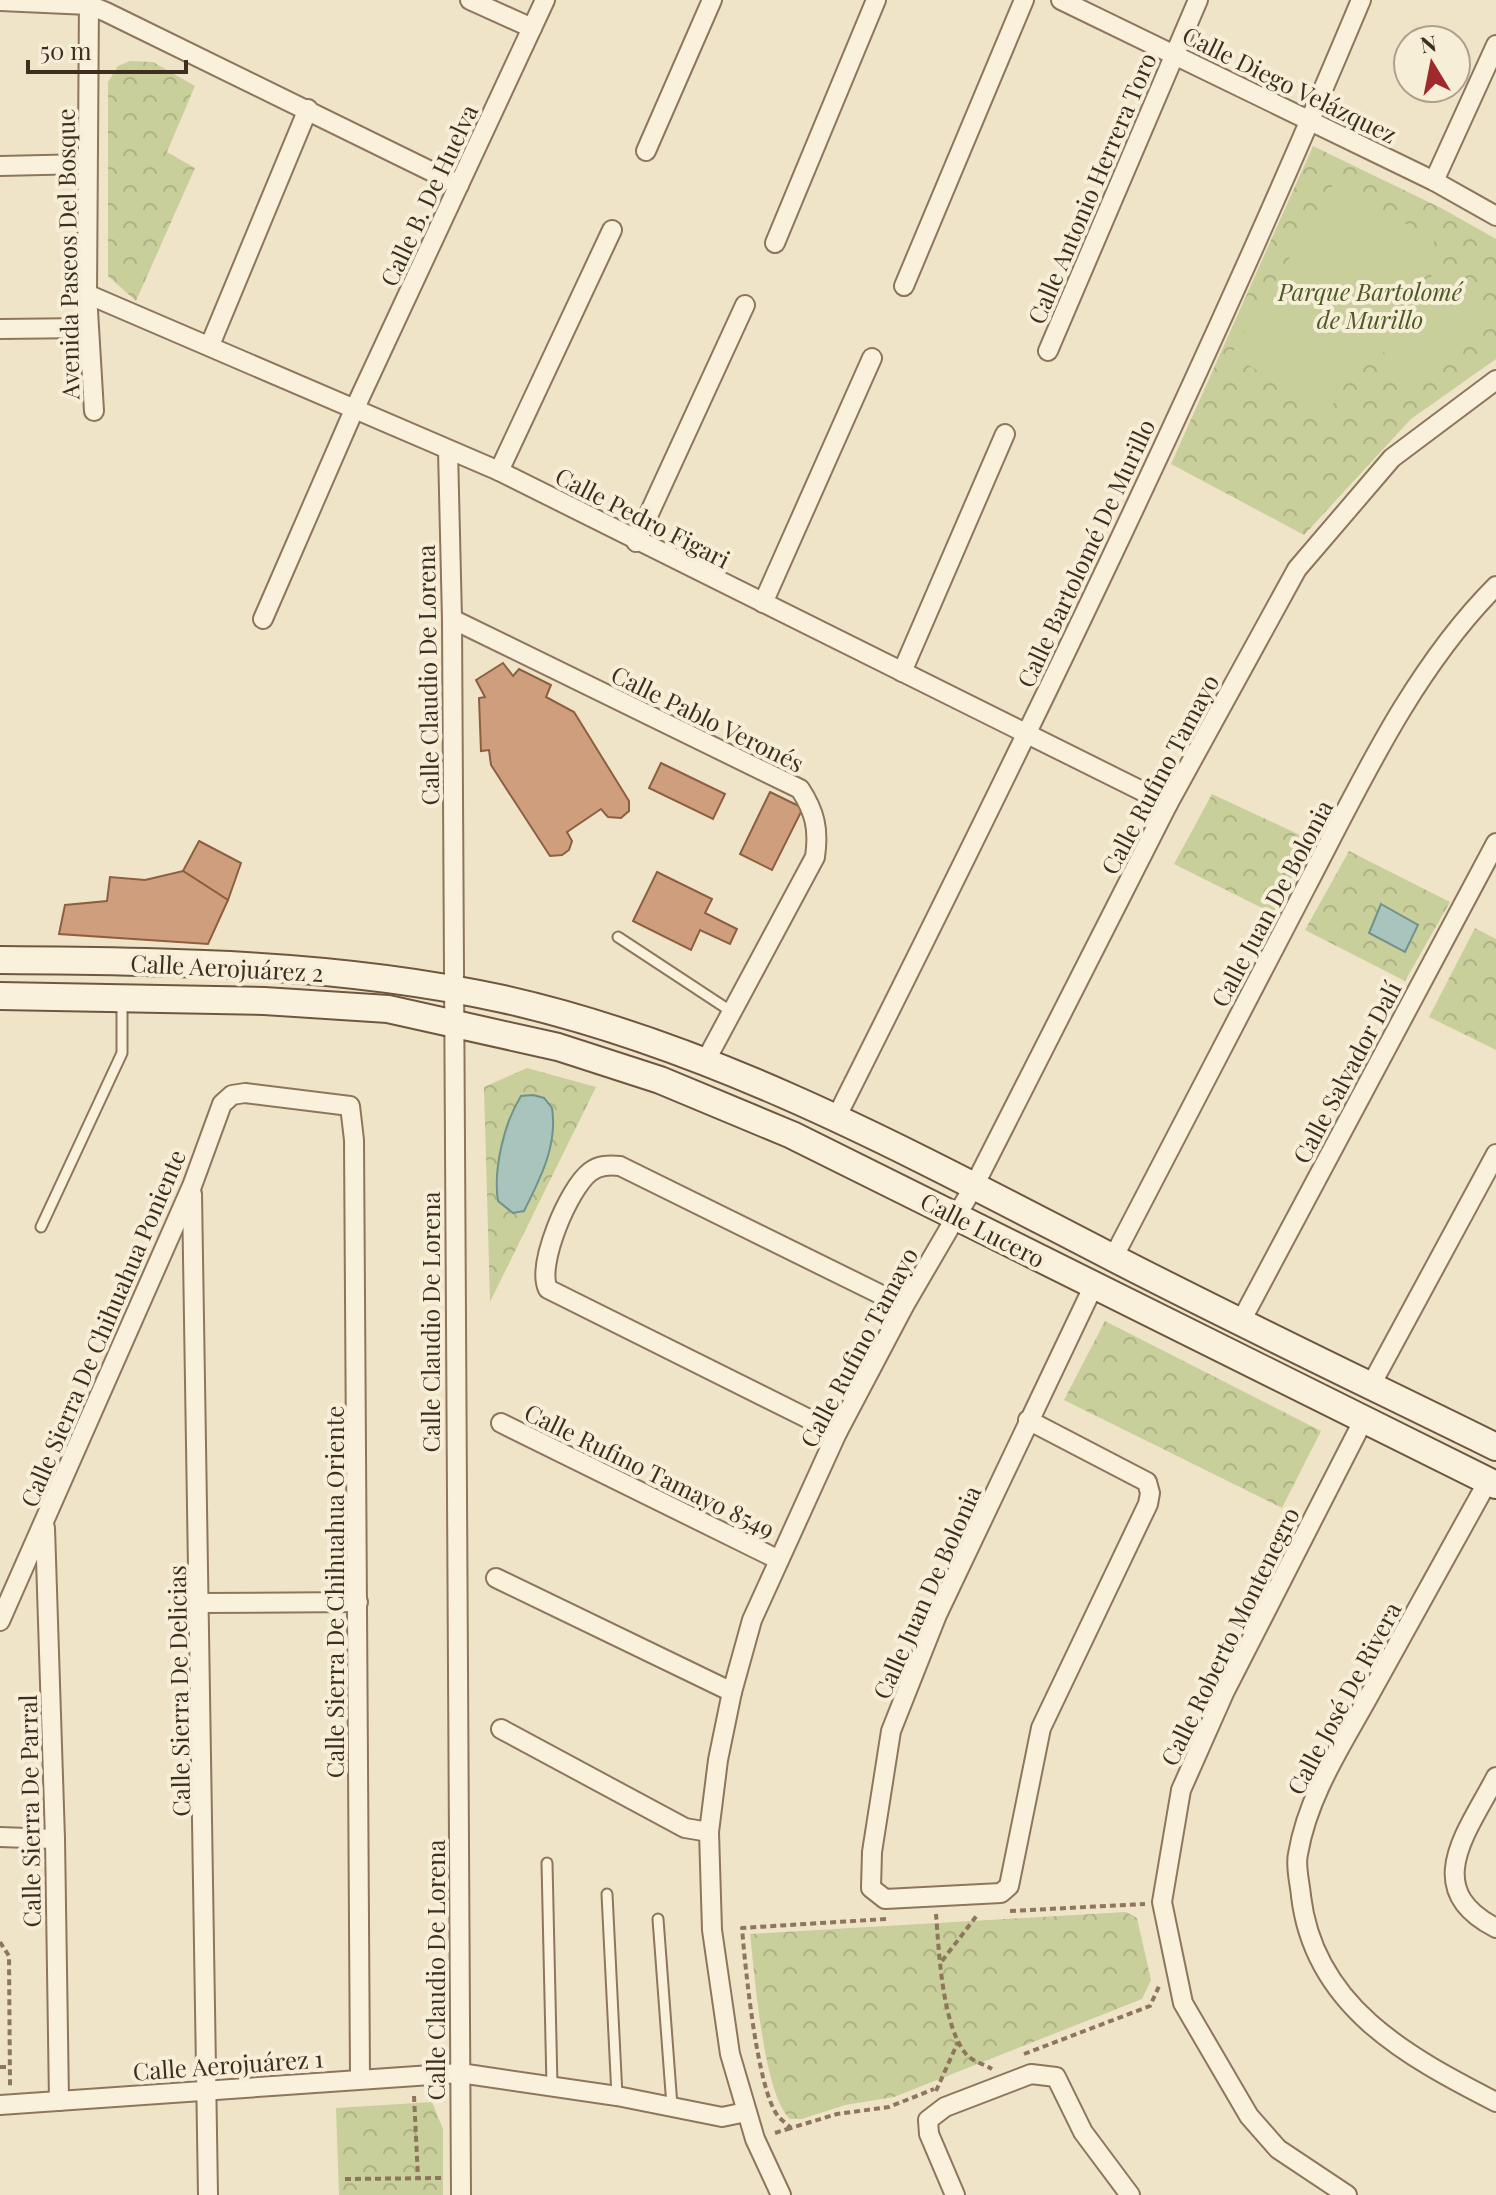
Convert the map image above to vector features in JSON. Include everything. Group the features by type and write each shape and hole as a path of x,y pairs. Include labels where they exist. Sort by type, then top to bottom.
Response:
{"street":[{"path":"470,0 532,28"},
{"name":"Calle B. De Huelva","path":"263,619 354,410 545,0"},
{"path":"646,151 712,0"},
{"path":"775,243 876,0"},
{"path":"904,286 1024,0"},
{"name":"Calle Diego Velázquez","path":"1061,0 1434,181 1496,216"},
{"name":"Calle Antonio Herrera Toro","path":"1048,351 1198,0"},
{"name":"Calle Bartolomé De Murillo","path":"836,1118 1028,735 1311,120 1361,0"},
{"path":"0,1 89,3 459,185"},
{"name":"Avenida Paseos Del Bosque","path":"89,3 87,294 94,411"},
{"path":"1434,181 1496,45"},
{"path":"210,345 308,109"},
{"path":"0,166 86,164"},
{"path":"499,471 612,230"},
{"name":"Calle Pedro Figari","path":"87,294 499,471 636,542 1168,804"},
{"path":"636,542 745,305"},
{"path":"0,329 88,328"},
{"path":"763,603 872,358"},
{"name":"Calle Rufino Tamayo","path":"781,2195 746,2112 719,1997 712,1930 709,1832 732,1692 752,1620 837,1433 904,1306 974,1186 1168,804 1297,569 1392,458 1496,380"},
{"path":"902,672 1005,434"},
{"name":"Calle Claudio De Lorena","path":"448,450 452,619 461,2187"},
{"name":"Calle Juan De Bolonia","path":"1113,1258 1353,798 1401,713 1463,619 1496,586"},
{"name":"Calle Pablo Veronés","path":"452,619 800,789 817,821 815,857 706,1060"},
{"name":"Calle Salvador Dalí","path":"1240,1323 1496,843"},
{"name":"Calle Aerojuárez 2","path":"0,960 139,961 288,970 405,979 453,990"},
{"name":"Calle Lucero","path":"453,990 583,1020 706,1060 836,1118 1240,1323 1496,1447"},
{"name":"Calle Aerojuárez 2","path":"0,996 340,1005 388,1009 452,1021"},
{"name":"Calle Lucero","path":"452,1021 558,1047 660,1080 780,1130 957,1215 1492,1483"},
{"name":"Calle Sierra De Chihuahua Poniente","path":"0,1621 192,1186 226,1098 245,1093 350,1106"},
{"name":"Calle Sierra De Chihuahua Oriente","path":"350,1106 354,1140 360,2078"},
{"path":"1371,1385 1496,1154"},
{"path":"837,1433 548,1289 543,1270 546,1255 579,1183 598,1168 620,1166 904,1306"},
{"name":"Calle Sierra De Delicias","path":"192,1186 208,2195"},
{"name":"Calle Juan De Bolonia","path":"1028,1420 1147,1482 1150,1493 1041,1728 1009,1886 1001,1893 885,1899 871,1888 872,1852 891,1731 937,1615 1028,1420 1094,1285"},
{"name":"Calle Roberto Montenegro","path":"1347,2195 1278,2149 1249,2116 1183,2003 1162,1902 1181,1790 1224,1693 1363,1421"},
{"name":"Calle Rufino Tamayo 8549","path":"501,1423 779,1560"},
{"name":"Calle José De Rivera","path":"1492,1483 1316,1791 1297,1856 1305,1929 1322,1967 1341,1995 1401,2048 1443,2075 1496,2102"},
{"name":"Calle Sierra De Parral","path":"44,1521 55,1839 59,2101"},
{"path":"496,1578 732,1692"},
{"path":"201,1603 358,1602"},
{"path":"501,1729 685,1828 709,1832"},
{"path":"1496,1777 1456,1854 1453,1872 1455,1887 1463,1902 1475,1917 1496,1928"},
{"path":"0,1837 55,1839"},
{"name":"Calle Aerojuárez 1","path":"5,2105 460,2073 617,2096 722,2117 746,2112"},
{"path":"955,2195 929,2134 928,2120 945,2107 1004,2084 1045,2073 1056,2077 1083,2132 1130,2195"}],"lane":[{"path":"618,937 732,1012"},
{"path":"41,1227 122,1053 122,997"},
{"path":"547,1863 552,2086"},
{"path":"607,1894 617,2096"},
{"path":"658,1919 672,2106"}],"path":[{"path":"935,1896 941,1962 958,2042 968,2056 990,2067 1004,2084"},
{"path":"1009,1911 1142,1904 1144,1917"},
{"path":"941,1962 966,1926 980,1913 965,1914"},
{"path":"921,1917 951,1915"},
{"path":"891,1919 742,1928 746,1975 763,2073 776,2115 791,2128 837,2114 889,2107 950,2083"},
{"path":"0,1942 9,1956 9,2067 5,2105"},
{"path":"1019,2056 1150,2006 1160,1985 1157,1971"},
{"path":"928,2120 937,2088 958,2042"},
{"path":"977,2072 1004,2061"},
{"path":"0,2067 9,2067"},
{"path":"413,2074 418,2178"},
{"path":"345,2179 418,2178 461,2187"}],"green space":[{"path":"130,61 153,62 195,86 167,152 195,168 136,301 108,276 108,82 118,66"},
{"name":"Parque Bartolomé de Murillo","path":"1313,146 1443,209 1496,239 1496,359 1411,419 1304,535 1171,464"},
{"path":"1333,185 1435,240 1378,333 1441,266 1489,314 1412,384 1373,340 1328,412 1231,355"},
{"path":"1212,794 1315,842 1276,915 1174,864"},
{"path":"1349,851 1450,902 1405,981 1305,930"},
{"path":"1475,928 1496,939 1496,1050 1429,1017"},
{"path":"527,1068 596,1087 490,1302 484,1087"},
{"path":"1105,1321 1321,1431 1282,1508 1064,1400"},
{"path":"1126,1912 1137,1918 1151,1980 1142,1999 894,2097 845,2105 802,2119 790,2119 781,2106 767,2060 750,1934"},
{"path":"432,2102 443,2129 443,2195 339,2195 336,2108"}],"water":[{"path":"1381,904 1418,925 1405,952 1369,933"},
{"path":"521,1096 544,1098 552,1108 550,1148 524,1211 513,1213 498,1201 499,1161 515,1107"}],"building":[{"path":"503,663 513,676 519,669 551,685 546,697 574,712 629,801 629,811 621,818 608,817 601,809 567,832 572,841 569,850 562,855 550,856 491,765 489,750 481,751 479,698 485,697 476,680"},
{"path":"661,763 725,794 713,819 649,788"},
{"path":"770,792 803,808 772,870 740,854"},
{"path":"199,841 241,863 228,900 183,871"},
{"path":"183,871 228,900 208,944 59,934 65,905 107,901 110,877 145,880"},
{"path":"657,872 712,899 705,913 737,929 730,944 700,930 691,950 633,921"}]}
